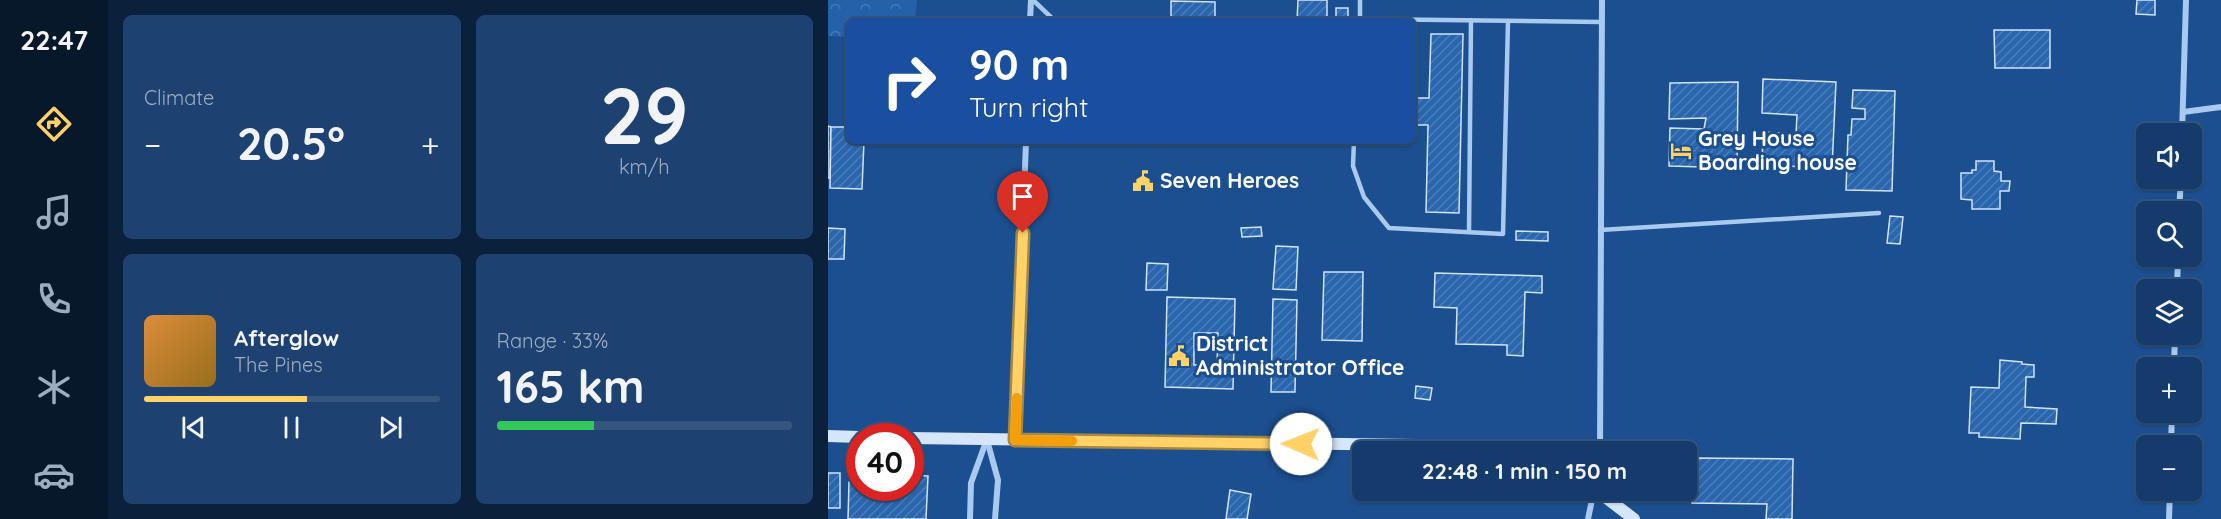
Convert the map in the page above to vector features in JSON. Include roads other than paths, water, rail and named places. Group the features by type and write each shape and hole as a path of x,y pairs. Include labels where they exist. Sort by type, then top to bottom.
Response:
{"street":[{"path":"1030,18 1032,0"},
{"path":"1600,441 1602,0"},
{"path":"2182,123 2186,0"},
{"path":"2183,112 2221,107"},
{"path":"1015,440 1026,144"},
{"path":"828,436 846,437"},
{"path":"924,438 1352,444"},
{"path":"970,519 971,483 987,439"},
{"path":"987,439 998,480 995,519"},
{"path":"1588,519 1592,501"},
{"path":"1610,501 1634,519"},
{"path":"2169,519 2170,501"}],"lane":[{"path":"1032,0 1052,18"},
{"path":"1360,0 1360,18"},
{"path":"1416,20 1601,22"},
{"path":"1469,232 1471,20"},
{"path":"1354,144 1353,166 1364,197 1389,228 1503,234 1508,21"},
{"path":"1600,230 1879,213"}],"place":[{"name":"Grey House Boarding house","path":"1681,151"},
{"name":"Seven Heroes","path":"1143,181"},
{"name":"District Administrator Office","path":"1179,356"}]}
